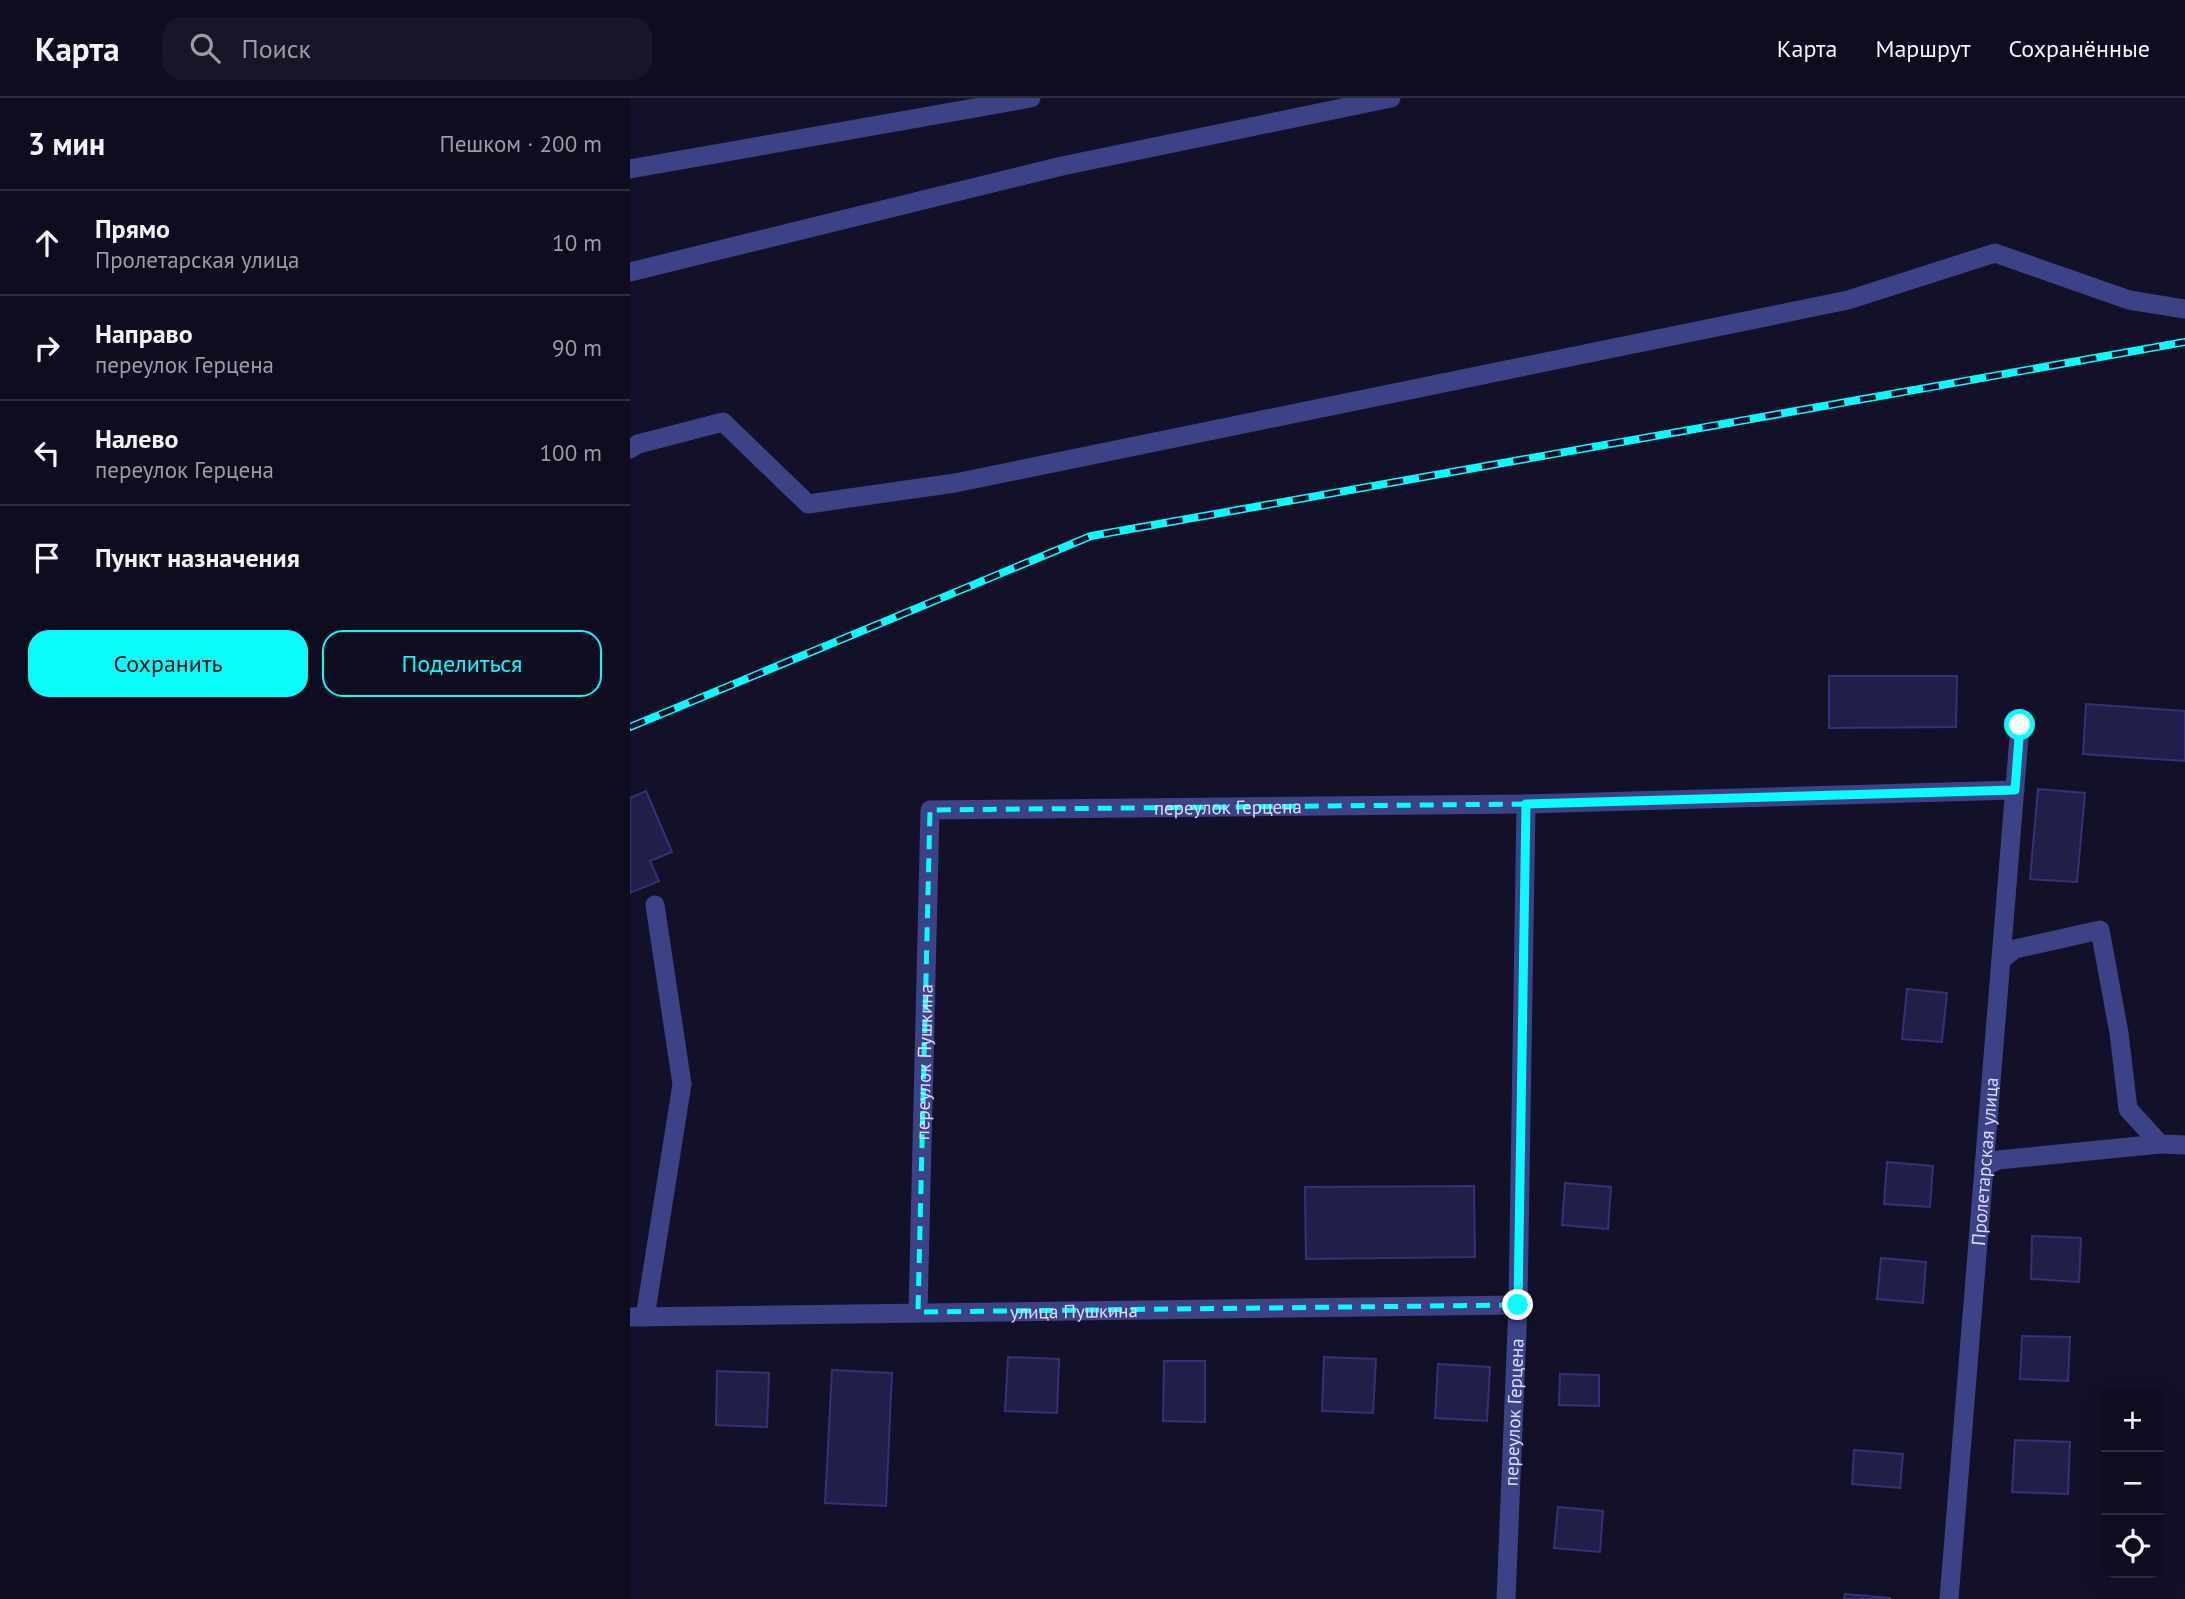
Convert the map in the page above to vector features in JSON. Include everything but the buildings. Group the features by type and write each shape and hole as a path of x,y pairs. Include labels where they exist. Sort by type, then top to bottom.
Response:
{"street":[{"path":"630,169 1031,98"},
{"path":"630,272 1062,166 1391,98"},
{"path":"630,449 638,444 723,422 808,504 968,480 1848,300 1995,253 2129,300 2185,309"},
{"name":"Пролетарская улица","path":"1949,1599 2020,725"},
{"name":"переулок Герцена","path":"930,810 1526,804 2015,790"},
{"name":"переулок Герцена","path":"1506,1599 1518,1305 1526,804"},
{"name":"переулок Пушкина","path":"918,1312 930,810"},
{"path":"637,1317 682,1084 655,905"},
{"path":"2001,960 2015,949 2100,930 2119,1033 2128,1109 2160,1144"},
{"path":"1984,1167 1998,1160 2160,1144 2185,1145"},
{"name":"улица Пушкина","path":"637,1317 1518,1305"}],"highlighted area":[{"path":"1526,804 1518,1305 918,1312 930,810"}],"railway":[{"path":"630,727 1091,536 2185,342"}],"route":[{"path":"1518,1305 1526,804 2015,790 2020,725"}]}
